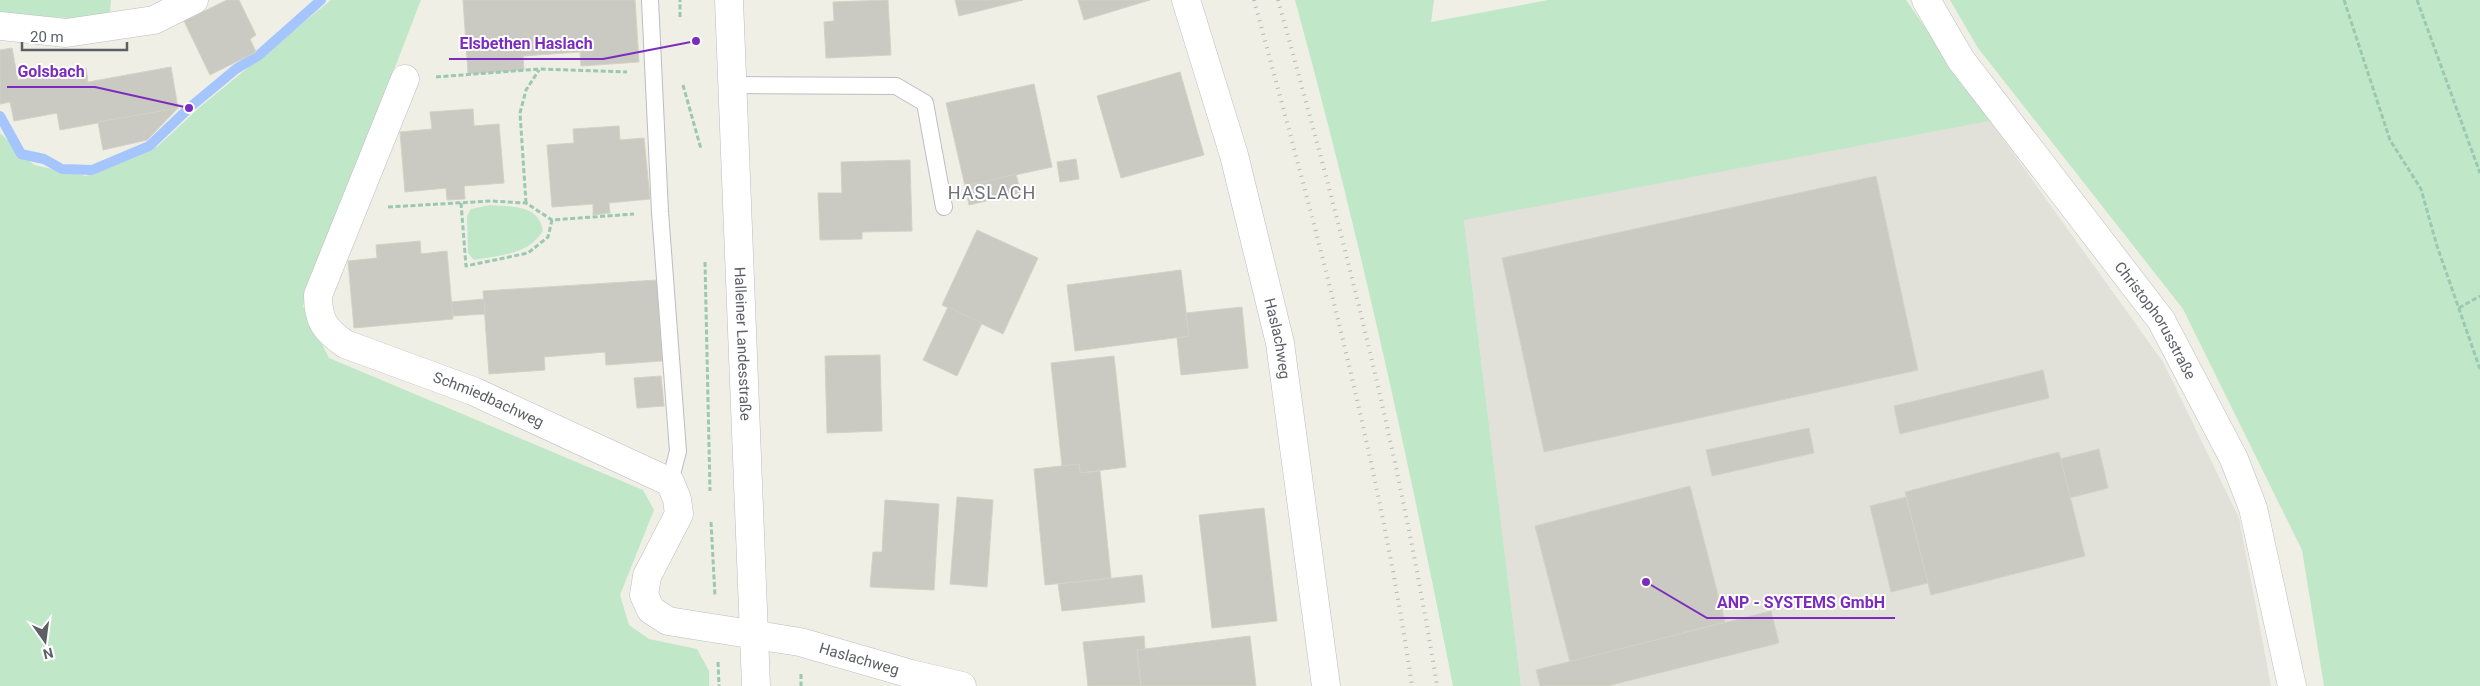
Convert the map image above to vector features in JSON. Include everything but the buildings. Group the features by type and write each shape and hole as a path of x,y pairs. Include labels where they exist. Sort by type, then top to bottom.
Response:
{"street":[{"path":"0,26 66,33 154,20 194,0"},
{"name":"Halleiner Landesstraße","path":"729,0 756,636 756,686"},
{"name":"Haslachweg","path":"1186,0 1234,155 1280,343 1326,686"},
{"name":"Christophorusstraße","path":"1926,0 1961,60 2114,257 2166,329 2234,459 2253,508 2292,686"},
{"name":"Schmiedbachweg","path":"405,79 318,295 318,314 330,334 345,344 473,390 670,482"},
{"path":"670,482 677,498 678,514 647,576 644,595 651,610 668,621 756,636"},
{"name":"Haslachweg","path":"756,636 800,642 909,680 962,686"}],"lane":[{"path":"650,0 660,212 678,451 670,482"},
{"path":"734,85 896,86 904,90 925,103 944,208"}],"path":[{"path":"679,24 680,0"},
{"path":"2344,0 2390,140 2421,189 2437,246 2480,370"},
{"path":"2417,0 2480,173"},
{"path":"526,203 520,113 526,90 540,70"},
{"path":"405,79 540,70 652,71"},
{"path":"682,83 701,151"},
{"path":"352,209 491,201 526,203 552,220 660,212"},
{"path":"461,203 466,266 528,253 548,237 552,220"},
{"path":"705,257 710,494"},
{"path":"2458,308 2480,296"},
{"path":"711,513 719,686"}],"shaded area":[{"path":"1990,121 2163,362 2239,518 2271,686 1521,686 1464,219"}],"green space":[{"path":"0,0 111,0 110,12 84,19 4,14 0,13"},
{"path":"331,0 421,0 303,306 329,358 643,490 654,510 620,595 629,625 649,639 697,649 709,671 709,686 0,686 0,133 34,165 86,176 158,146 201,106"},
{"path":"1295,0 1434,0 1431,22 1548,0 1906,0 1990,121 1464,220 1521,686 1453,686 1400,427 1340,170"},
{"path":"1950,0 2480,0 2480,686 2324,686 2302,550 2183,309 1978,48"},
{"path":"490,205 515,207 530,211 540,222 543,231 530,245 513,253 474,260 468,253 467,216 471,209"}],"waterway":[{"path":"0,116 21,154 44,159 62,169 92,170 149,146 189,108 236,69 259,55 321,0"}],"railway":[{"path":"1254,0 1322,255 1363,427 1382,513 1412,686"},
{"path":"1278,0 1346,255 1387,427 1422,599 1437,686"}],"place":[{"name":"Elsbethen Haslach","path":"696,41"},
{"name":"Golsbach","path":"189,108"},
{"name":"ANP - SYSTEMS GmbH","path":"1646,582"}],"district":[{"name":"HASLACH","path":"992,193"}]}
